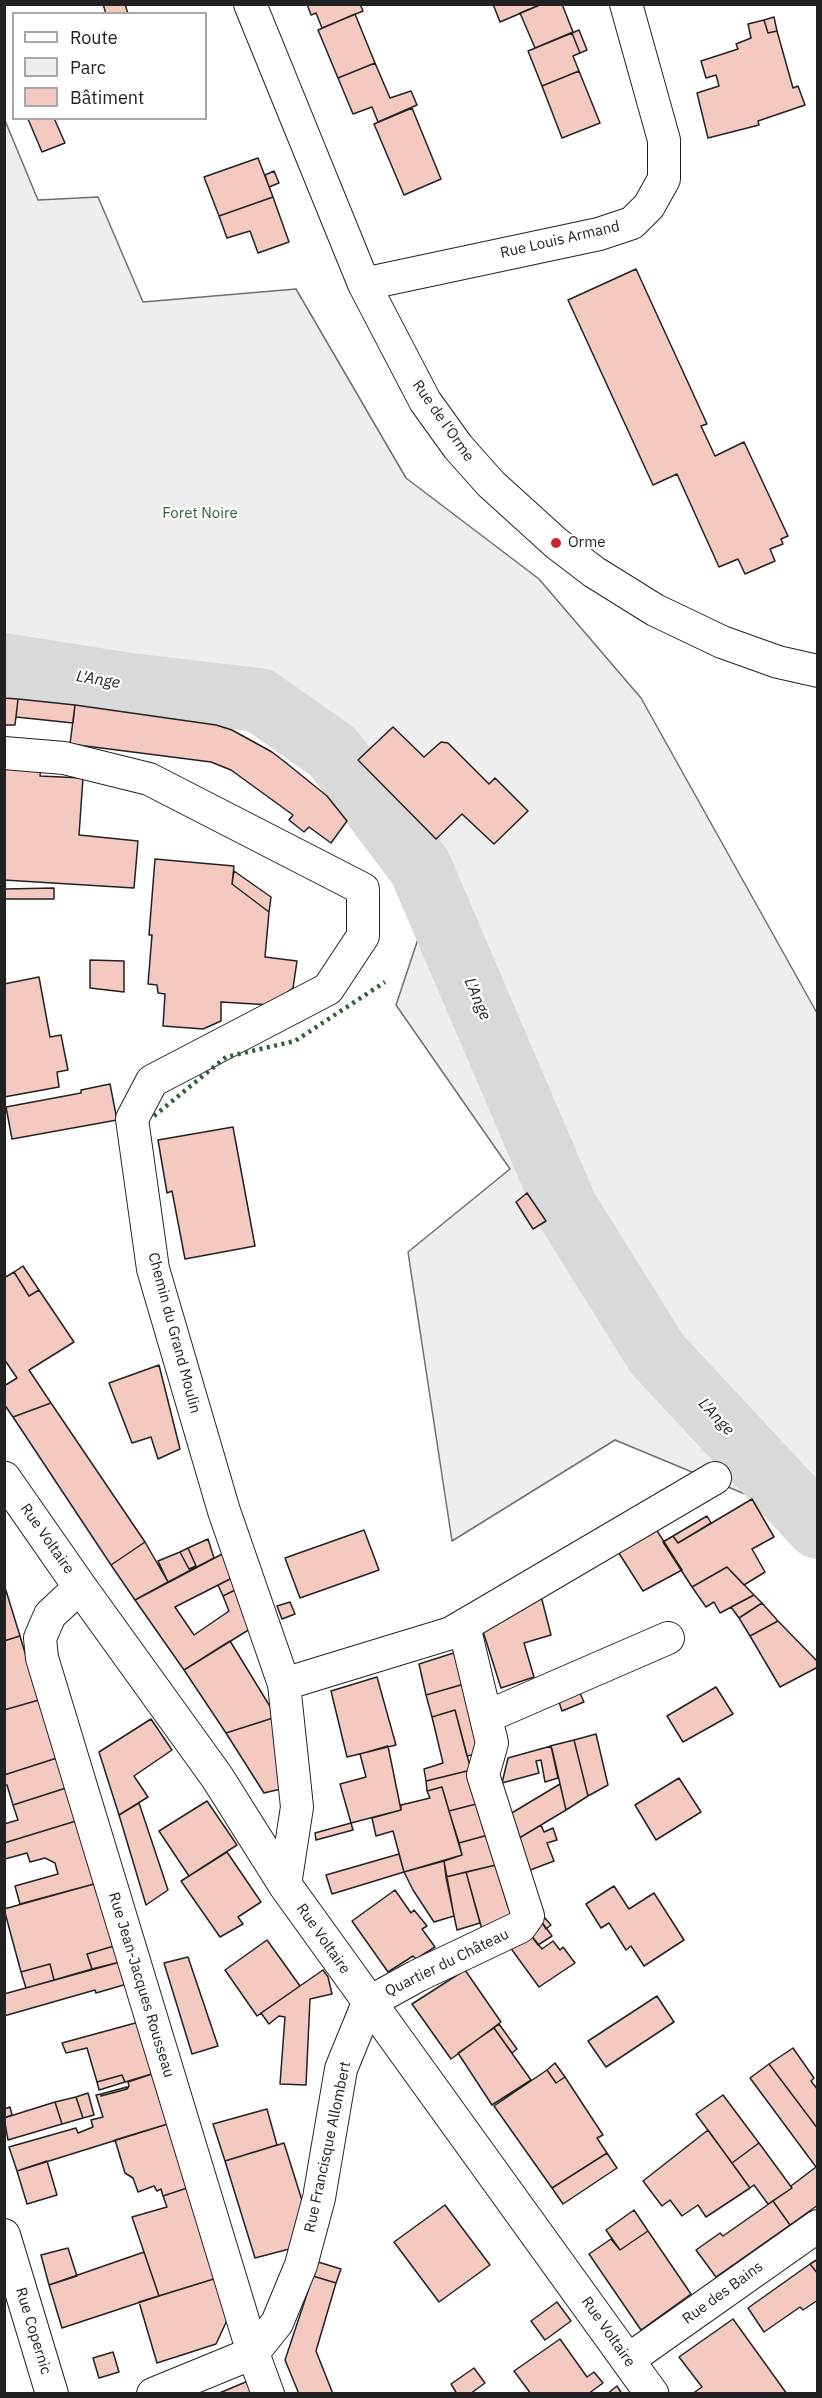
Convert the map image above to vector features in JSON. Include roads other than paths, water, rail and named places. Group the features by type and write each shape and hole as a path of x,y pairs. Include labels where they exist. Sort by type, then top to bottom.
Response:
{"street":[{"name":"Rue de l'Orme","path":"250,4 364,284 425,401 458,447 491,484 556,543 594,572 655,610 722,642 778,662 818,671"},
{"name":"Rue Louis Armand","path":"364,284 599,234 632,223 650,206 664,179 664,140 626,4"},
{"name":"Chemin du Grand Moulin","path":"4,753 64,758 149,779 363,889 363,936 328,988 152,1081 132,1119 153,1269 224,1511 284,1684 297,1807 285,1885"},
{"name":"Rue Voltaire","path":"4,1478 217,1776 285,1885 368,2003 652,2394"},
{"path":"284,1684 451,1633 715,1478"},
{"name":"Rue Jean-Jacques Rousseau","path":"80,1587 50,1615 40,1638 42,1658 253,2353 268,2394"},
{"name":"Quartier du Château","path":"368,2003 417,1976 520,1927 528,1916 483,1775 492,1743 464,1626"},
{"path":"486,1717 668,1638"},
{"name":"Rue Francisque Allombert","path":"153,2394 253,2353 277,2322 301,2265 319,2198 341,2069 368,2003"},
{"name":"Rue des Bains","path":"628,2360 818,2226"},
{"name":"Rue Copernic","path":"4,2235 52,2394"}],"waterway":[{"name":"L'Ange","path":"4,665 130,685 259,700 333,752 420,867 566,1208 657,1354 818,1527"}],"place":[{"name":"Orme","path":"556,543"}],"park label":[{"name":"Foret Noire","path":"200,514"}]}
